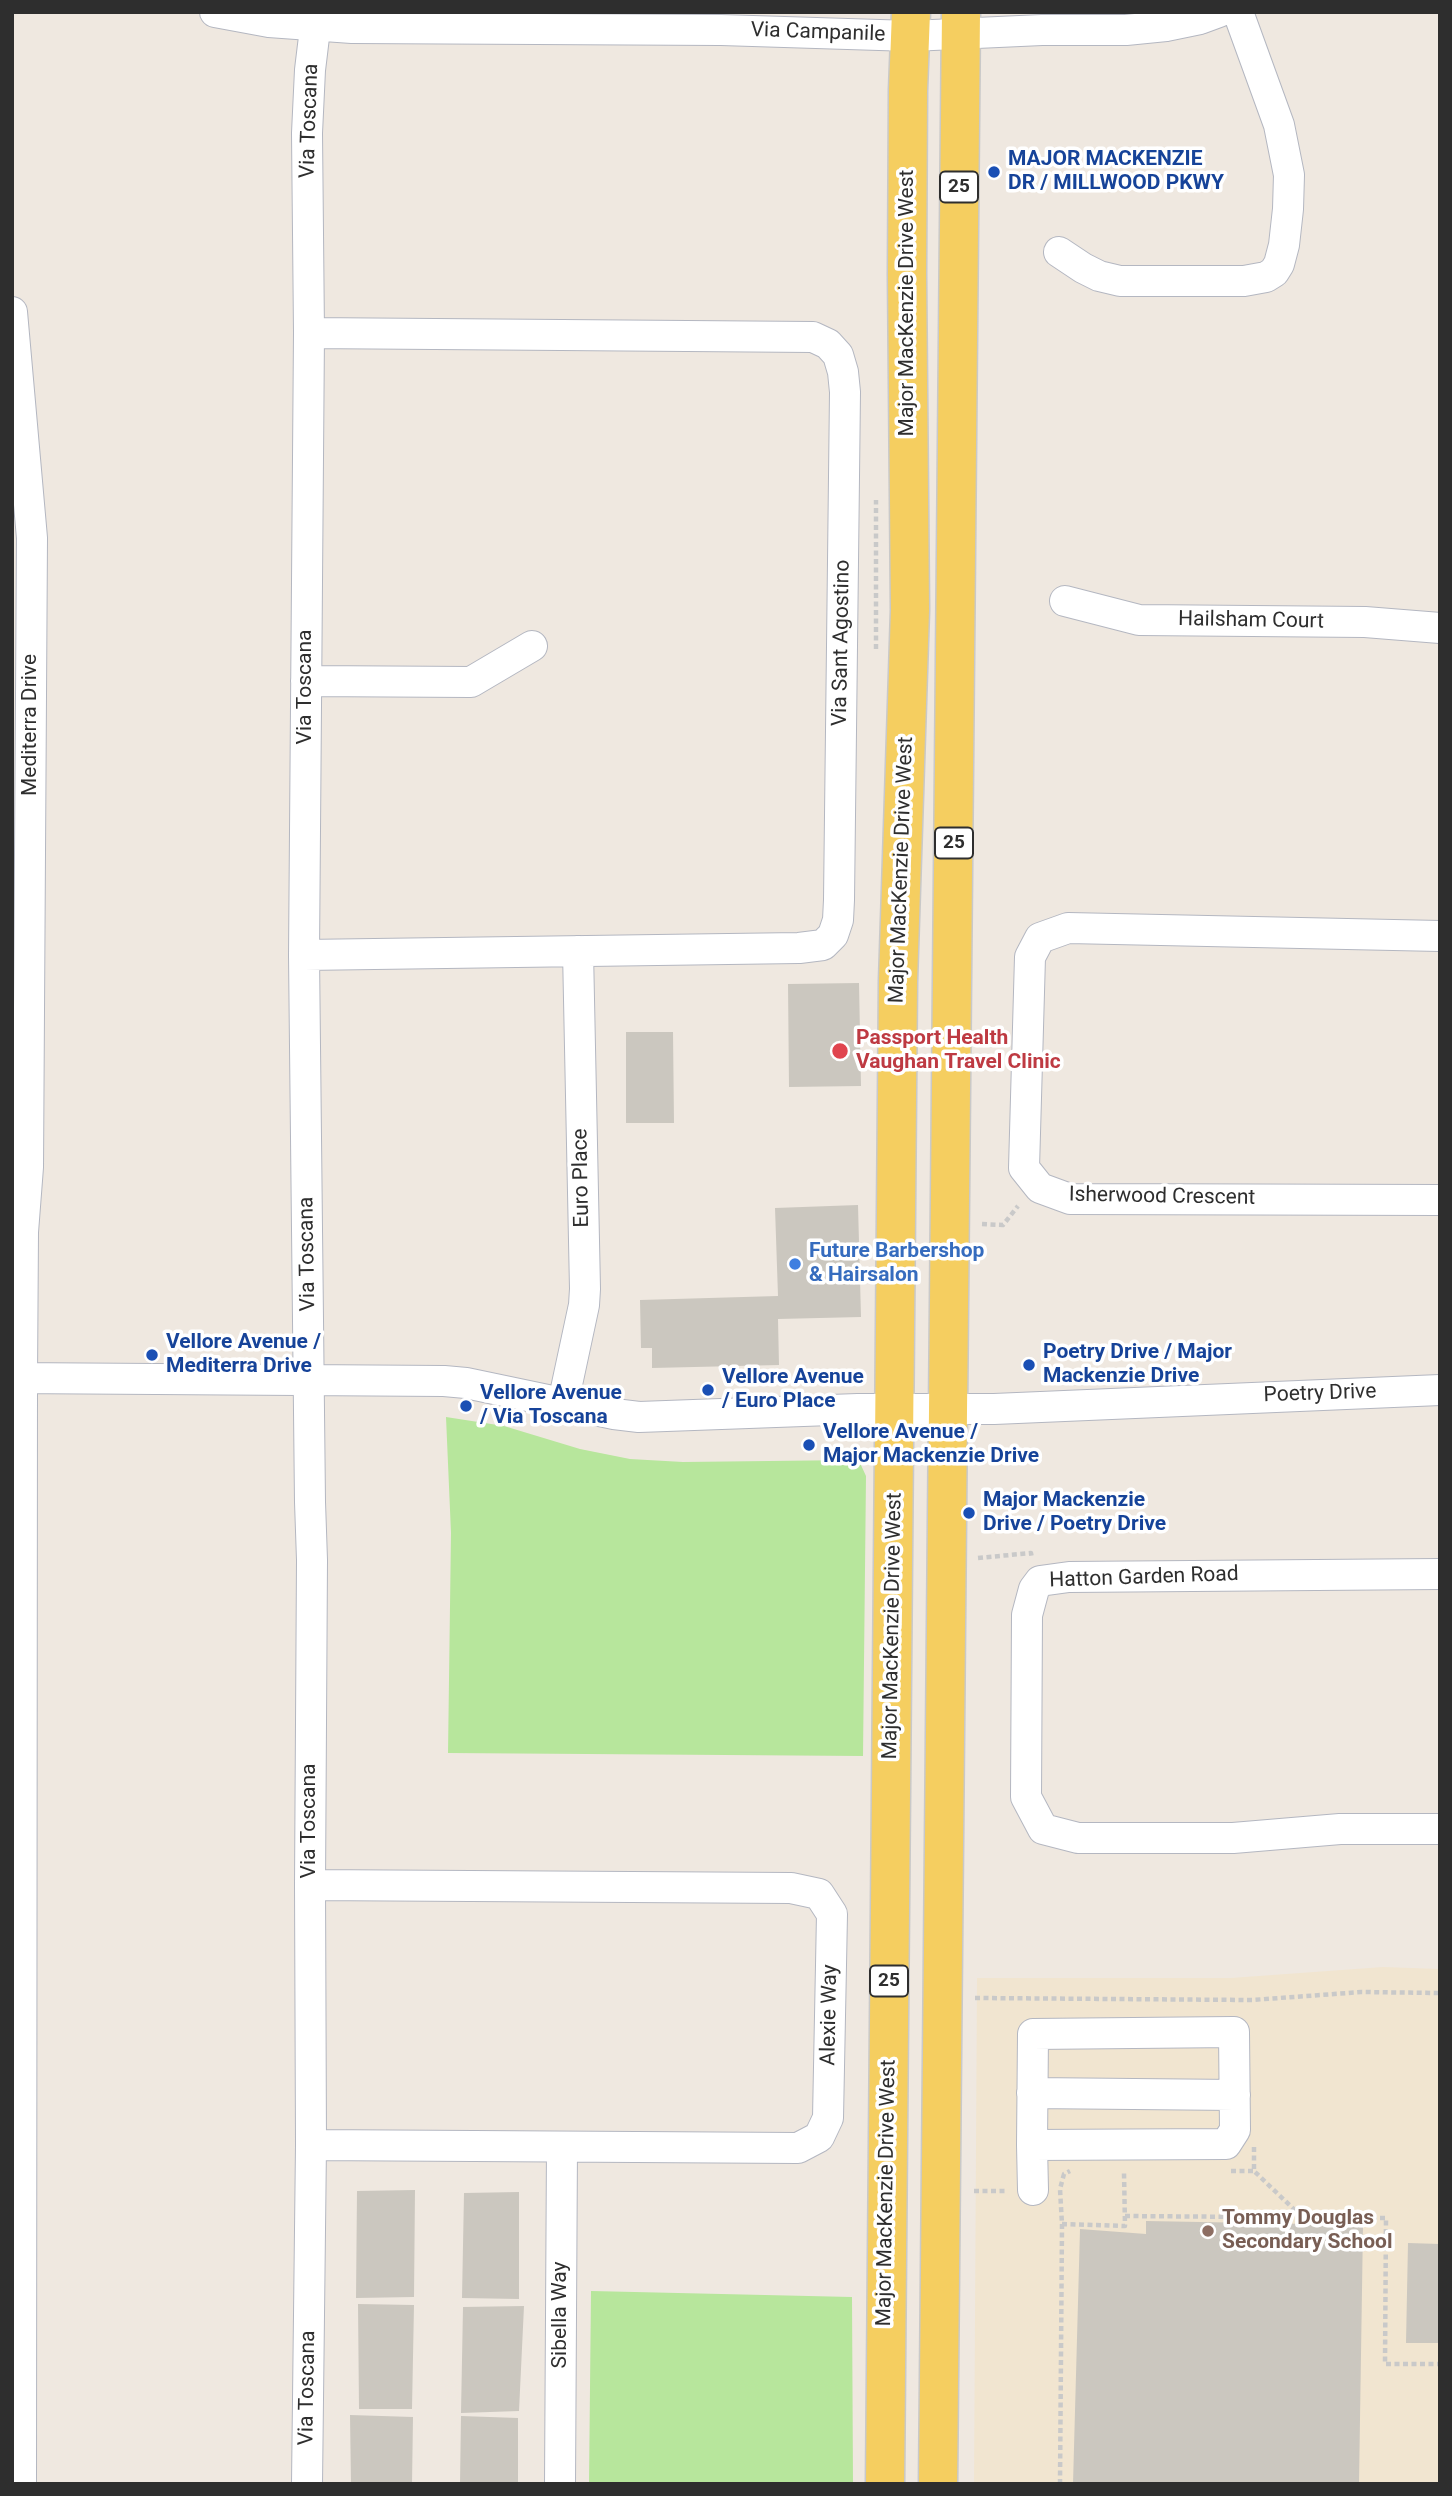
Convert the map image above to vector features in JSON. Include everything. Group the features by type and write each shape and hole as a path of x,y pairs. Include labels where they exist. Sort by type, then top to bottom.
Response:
{"main road":[{"name":"25","path":"938,2484 960,23"},
{"name":"Major MacKenzie Drive West","path":"885,2484 898,981 910,610 907,234 911,24"}],"street":[{"name":"Via Campanile","path":"215,12 270,22 316,19 352,28 721,30 960,23 1126,30 1166,26 1219,12"},
{"path":"1059,252 1083,268 1120,281 1244,281 1266,277 1274,272 1284,245 1289,175 1279,125 1238,12"},
{"name":"Via Toscana","path":"307,2484 311,2146 312,1560 304,955 309,333 307,133 316,19"},
{"name":"Mediterra Drive","path":"12,312 30,488 22,539 20,1083 29,1167 23,1232 17,1379 17,2247 21,2484"},
{"name":"Via Sant Agostino","path":"304,955 811,947 823,945 833,935 838,920 839,900 845,392 844,372 838,355 828,344 813,337 309,333"},
{"name":"Hailsham Court","path":"1065,601 1139,620 1365,622 1440,628"},
{"path":"306,681 471,682 532,646"},
{"name":"Isherwood Crescent","path":"1440,936 1068,929 1040,938 1030,957 1024,1168 1040,1188 1070,1199 1440,1200"},
{"name":"Euro Place","path":"563,1404 585,1289 578,951"},
{"name":"Poetry Drive","path":"17,1379 309,1379 466,1383 639,1417 948,1409 1440,1390"},
{"name":"Hatton Garden Road","path":"1440,1573 1069,1577 1040,1581 1034,1589 1027,1615 1026,1797 1043,1829 1078,1838 1233,1838 1340,1829 1440,1829"},
{"name":"Alexie Way","path":"310,1885 791,1888 819,1895 831,1914 828,2118 818,2137 798,2148 311,2146"},
{"path":"1025,2190 1032,2145 1033,2034 1234,2032 1235,2130 1226,2144 1032,2145"},
{"path":"1032,2094 1235,2095"},
{"name":"Sibella Way","path":"560,2484 562,2147"}],"path":[{"path":"982,1224 1003,1225 1018,1206"},
{"path":"978,1558 1031,1553 1040,1581"},
{"path":"975,1998 1252,2000 1361,1992 1440,1993"},
{"path":"1060,2484 1060,2189 1064,2174 1073,2170"},
{"path":"1113,2170 1137,2171"},
{"path":"1228,2171 1254,2171"},
{"path":"1062,2224 1125,2226 1124,2172"},
{"path":"974,2191 1025,2190"},
{"path":"1125,2216 1386,2218 1385,2364 1440,2364"}],"shaded area":[{"name":"Tommy Douglas Secondary School","path":"1383,1967 1440,1969 1440,2484 974,2484 977,1978 1231,1978"}],"green space":[{"path":"446,1417 504,1426 580,1449 630,1459 683,1462 855,1460 860,1463 866,1476 863,1756 448,1753 451,1533"},
{"path":"591,2291 852,2297 853,2484 589,2484"}],"building":[{"path":"859,983 861,1086 789,1087 788,984"},
{"path":"626,1032 673,1032 674,1123 626,1123"},
{"path":"858,1205 861,1317 778,1319 779,1365 652,1368 652,1348 641,1348 640,1300 778,1296 775,1208"},
{"path":"415,2190 414,2297 356,2298 357,2191"},
{"path":"519,2192 519,2299 462,2298 464,2193"},
{"path":"1146,2221 1363,2225 1359,2484 1073,2484 1080,2229 1146,2234"},
{"path":"1408,2243 1440,2244 1440,2343 1406,2343"},
{"path":"358,2304 414,2305 412,2409 359,2409"},
{"path":"524,2306 519,2411 461,2413 463,2307"},
{"path":"350,2415 413,2417 412,2484 351,2484"},
{"path":"461,2416 518,2418 518,2484 460,2484"}],"place":[{"name":"MAJOR MACKENZIE DR / MILLWOOD PKWY","path":"994,172"},
{"name":"Passport Health Vaughan Travel Clinic","path":"840,1051"},
{"name":"Future Barbershop & Hairsalon","path":"795,1264"},
{"name":"Vellore Avenue / Mediterra Drive","path":"152,1355"},
{"name":"Poetry Drive / Major Mackenzie Drive","path":"1029,1365"},
{"name":"Vellore Avenue / Euro Place","path":"708,1390"},
{"name":"Vellore Avenue / Via Toscana","path":"466,1406"},
{"name":"Vellore Avenue / Major Mackenzie Drive","path":"809,1445"},
{"name":"Major Mackenzie Drive / Poetry Drive","path":"969,1513"},
{"name":"Tommy Douglas Secondary School","path":"1208,2231"}]}
